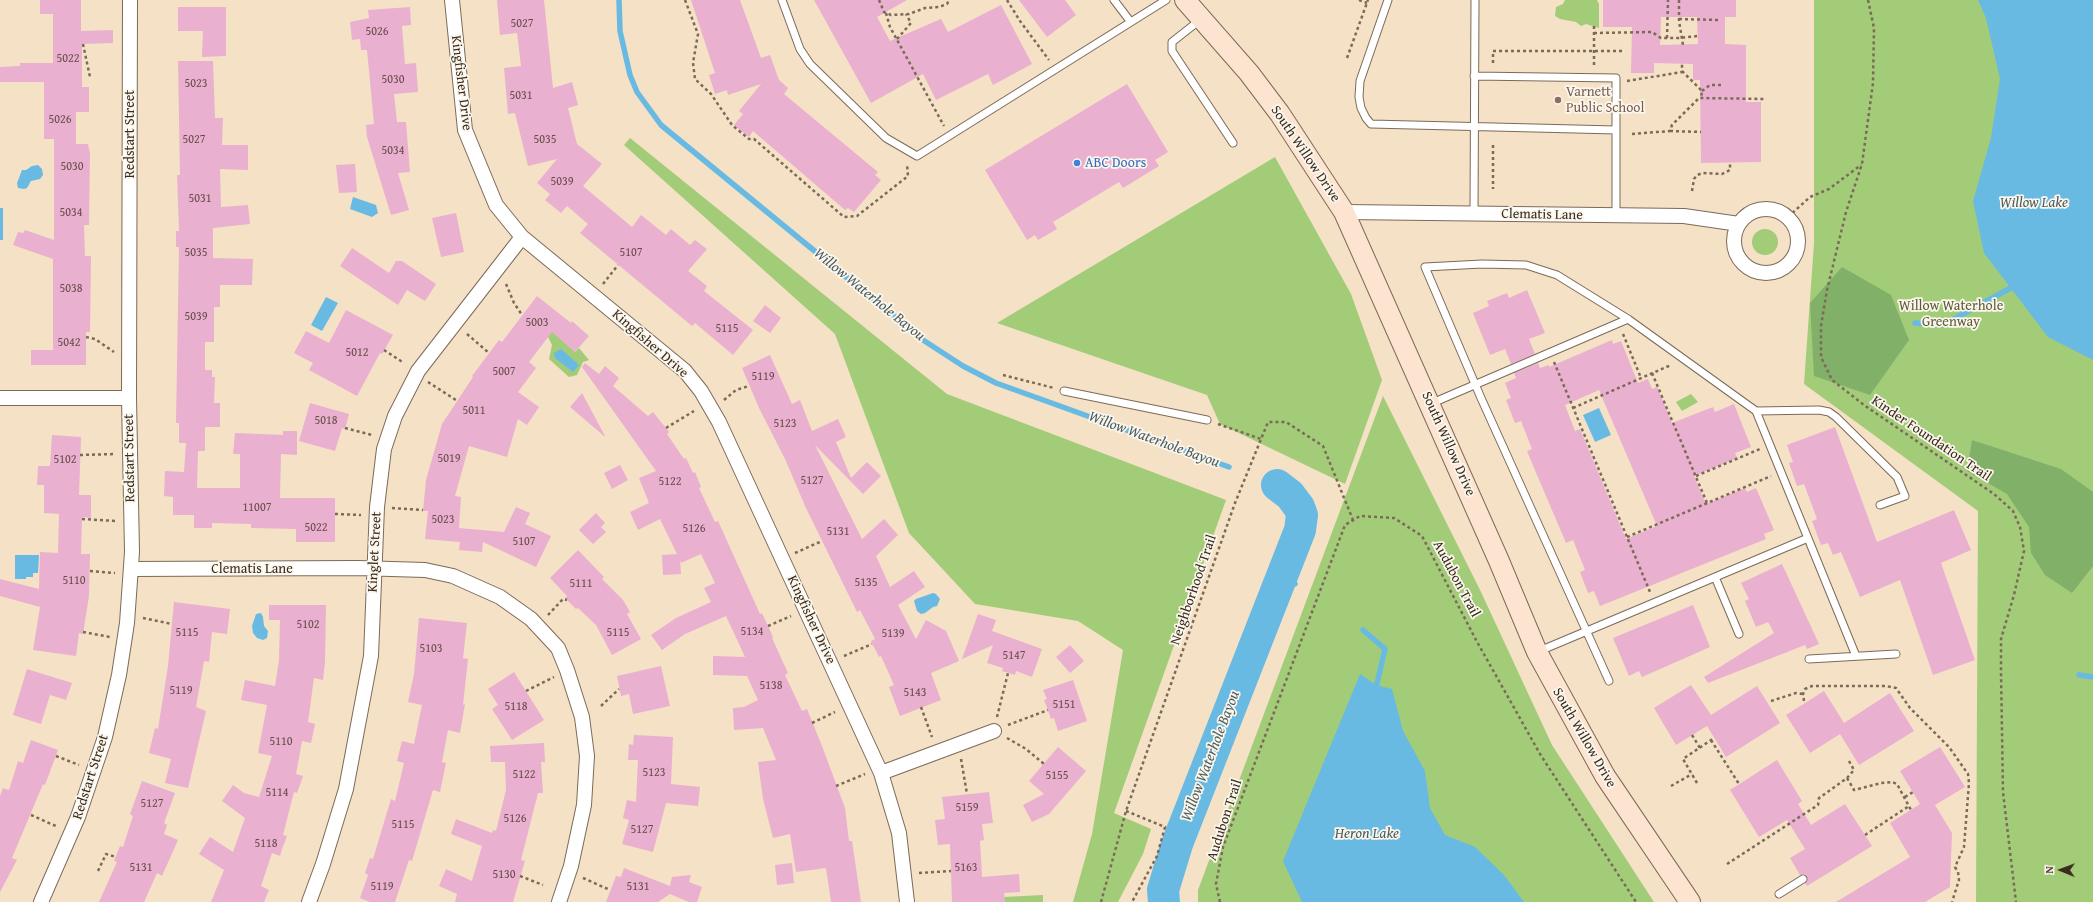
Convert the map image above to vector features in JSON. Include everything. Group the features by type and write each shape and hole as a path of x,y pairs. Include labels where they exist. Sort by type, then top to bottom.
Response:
{"street":[{"name":"Redstart Street","path":"41,902 72,832 105,737 128,617 131,572 129,398 130,0"},
{"name":"Kingfisher Drive","path":"452,0 465,130 496,205 522,237 685,371 710,406 719,422 783,559 880,770 900,833 907,902"},
{"name":"South Willow Drive","path":"1185,0 1249,73 1280,114 1344,212 1430,404 1537,652 1605,776 1690,902"},
{"path":"1762,208 1776,209 1788,217 1796,228 1799,243 1794,256 1788,265 1778,271 1768,273 1757,272 1747,267 1739,258 1735,247 1734,235 1738,224 1748,214 1762,208"},
{"name":"Clematis Lane","path":"1344,212 1684,216 1738,224"},
{"name":"Kinglet Street","path":"309,902 323,864 346,789 371,656 377,511 383,453 395,416 417,373 522,237"},
{"path":"0,398 129,398"},
{"name":"Clematis Lane","path":"131,572 374,568 425,570 453,576 500,596 537,626 558,648 567,670 582,717 587,756 584,805 569,872 559,902"},
{"path":"880,770 938,752 994,731"}],"lane":[{"path":"782,0 800,49 810,64 886,138 917,156 1130,21 1166,0"},
{"path":"1114,0 1130,21"},
{"path":"1388,0 1360,81 1360,97 1366,118 1371,124 1474,125 1503,129 1616,130"},
{"path":"1474,214 1475,0"},
{"path":"1202,19 1172,42 1172,51 1233,143"},
{"path":"1474,76 1616,78 1616,215"},
{"path":"1609,681 1475,385 1425,267 1526,265 1557,275 1628,319 1756,410 1856,656"},
{"path":"1430,404 1628,319"},
{"path":"1064,391 1207,420"},
{"path":"1756,410 1819,410 1829,412 1836,417 1897,478 1905,496 1880,505"},
{"path":"1537,652 1808,538"},
{"path":"1715,578 1739,634"},
{"path":"1809,659 1896,654"},
{"path":"1779,894 1803,879"}],"path":[{"path":"685,0 698,34 693,63 695,79 711,94 732,125 750,139 754,140 844,217 848,218 857,216 908,176"},
{"path":"879,0 886,13 890,27 949,136"},
{"path":"886,13 891,15 906,14 924,8 947,4 949,0"},
{"path":"1007,0 1020,21 1055,69"},
{"path":"1347,58 1368,1 1360,0"},
{"path":"1667,38 1668,0"},
{"path":"1679,0 1679,19 1683,44"},
{"name":"Kinder Foundation Trail","path":"1868,0 1874,28 1873,83 1862,164 1846,212 1827,290 1821,326 1821,357 1832,380 1864,406 1994,494 2014,512 2020,527 2024,551 2002,639 2001,672 2003,792 2016,902"},
{"path":"897,39 911,23 906,14"},
{"path":"1679,19 1718,20"},
{"path":"1594,26 1594,78"},
{"path":"1594,33 1652,32 1661,38 1698,36"},
{"path":"83,44 90,77"},
{"path":"1493,63 1493,51 1624,51"},
{"path":"1682,64 1682,71 1702,91"},
{"path":"1616,80 1633,81 1682,71"},
{"path":"1670,132 1672,125 1701,98 1702,91 1710,85 1722,85"},
{"path":"1701,98 1765,99"},
{"path":"1632,134 1701,132"},
{"path":"1493,145 1493,189"},
{"path":"1692,191 1694,179 1697,175 1703,173 1722,174 1730,170 1730,163"},
{"path":"1788,217 1810,197 1829,189 1862,164"},
{"path":"1811,192 1814,195"},
{"path":"594,296 618,265"},
{"path":"498,268 513,301 522,315"},
{"path":"1619,323 1641,378"},
{"path":"454,324 489,353"},
{"path":"86,336 95,339 116,353 129,358"},
{"path":"384,350 456,400"},
{"path":"1550,353 1655,602"},
{"path":"1573,408 1684,359"},
{"path":"1652,373 1707,503"},
{"path":"1003,375 1064,391"},
{"path":"666,428 710,406 736,390 749,386"},
{"path":"1207,420 1261,439"},
{"name":"Neighborhood Trail","path":"1102,902 1126,811 1235,503 1268,422 1286,422 1323,446 1354,520"},
{"path":"345,428 388,439"},
{"path":"1696,476 1770,445"},
{"path":"80,455 130,454"},
{"path":"1627,537 1781,472"},
{"path":"335,514 424,510"},
{"name":"Audubon Trail","path":"1220,902 1216,884 1223,848 1345,525 1360,516 1394,518 1422,536 1476,640 1540,754 1636,902"},
{"path":"82,519 131,522"},
{"path":"783,559 822,541"},
{"path":"90,571 131,572"},
{"path":"537,626 563,599 567,600"},
{"path":"768,626 806,610"},
{"path":"128,617 148,618 172,624"},
{"path":"83,632 125,639"},
{"path":"830,662 872,644"},
{"path":"526,691 567,670"},
{"path":"994,731 1008,673"},
{"path":"1804,701 1803,694 1805,689 1812,686 1886,686 1896,688 1910,708 1949,747 1968,774 1969,783 1964,847 1955,867 1958,872 1959,880 1952,902"},
{"path":"601,706 619,689"},
{"path":"1771,701 1796,693 1803,694"},
{"path":"812,723 850,704"},
{"path":"922,707 938,752"},
{"path":"994,731 1048,710"},
{"path":"994,731 1026,749 1044,764"},
{"path":"1692,735 1700,748"},
{"path":"1698,783 1683,759 1714,738"},
{"path":"1711,740 1739,784"},
{"path":"959,744 967,794"},
{"path":"56,756 94,771"},
{"path":"1727,864 1818,805 1820,798 1847,778 1854,770 1849,761"},
{"path":"836,786 880,770"},
{"path":"1671,786 1692,774"},
{"path":"1847,778 1854,790 1881,783 1892,782 1897,784 1911,810"},
{"path":"1904,798 1913,792"},
{"path":"1865,835 1909,806"},
{"path":"1126,811 1165,827 1157,856 1132,902"},
{"path":"31,815 72,832"},
{"path":"98,871 106,854 116,856"},
{"path":"905,874 950,871"},
{"path":"569,872 610,890"},
{"path":"520,876 543,885"}],"green space":[{"path":"1565,0 1597,0 1599,4 1599,28 1586,24 1581,26 1576,22 1560,19 1555,16 1556,7 1563,4"},
{"name":"Willow Waterhole Greenway","path":"1814,0 2093,0 2093,902 1976,902 1978,511 1804,384 1814,243"},
{"path":"630,138 947,394 1226,500 1114,813 1151,829 1143,854 1118,902 1073,902 1092,834 1123,650 1078,621 975,604 909,533 835,334 624,145"},
{"path":"1275,157 1351,294 1382,380 1345,484 1220,424 1207,395 997,323"},
{"path":"1765,229 1774,233 1778,242 1774,251 1765,255 1756,251 1752,242 1756,233"},
{"path":"1842,267 1891,295 1909,340 1870,395 1814,376 1810,303"},
{"path":"552,331 575,352 579,348 589,360 583,362 577,375 569,377 549,359 552,345 548,337"},
{"path":"1691,394 1698,402 1682,411 1676,402"},
{"path":"1383,396 1481,592 1552,745 1654,902 1198,902 1198,890"},
{"path":"1972,440 2061,469 2093,492 2093,566 2072,593 2045,575 2031,553 2029,527 2007,494 1967,471"},
{"path":"1043,895 1043,902 1005,902 1004,897"}],"water":[{"name":"Willow Lake","path":"1978,0 2093,0 2093,360 2048,337 1984,253 1973,201 1991,138 2000,79 1986,18"},
{"path":"38,165 42,169 43,175 40,179 31,181 27,188 18,188 17,183 22,170"},
{"path":"353,197 376,205 378,213 372,217 350,209"},
{"path":"0,208 3,208 3,240 0,240"},
{"path":"326,297 338,303 322,331 311,325"},
{"path":"561,349 579,365 573,372 555,358 554,353"},
{"path":"1599,408 1611,435 1595,442 1583,415"},
{"path":"15,555 39,555 38,573 33,573 33,577 26,577 26,579 15,579"},
{"path":"933,593 940,599 937,606 921,614 917,611 914,601"},
{"path":"261,613 264,626 268,631 267,638 263,640 257,638 253,633 252,626 256,614"},
{"name":"Heron Lake","path":"1360,674 1376,685 1392,689 1403,731 1425,771 1430,808 1445,835 1475,847 1504,875 1524,902 1302,902 1283,861"}],"building":[{"path":"40,0 81,0 81,31 113,30 113,43 82,44 82,87 89,87 89,112 76,112 76,144 88,144 90,153 89,225 84,225 85,256 91,256 90,332 86,332 86,365 31,365 31,350 53,350 53,259 13,245 18,232 23,233 25,230 54,240 54,139 44,139 44,82 0,82 0,67 20,66 20,63 53,63 53,14 40,14"},
{"path":"497,0 544,0 553,88 572,82 578,105 568,108 577,144 602,164 583,186 632,227 641,215 666,235 671,229 690,245 695,240 707,249 688,271 707,286 704,291 753,330 733,355 695,323 692,326 580,233 588,224 567,206 561,213 545,200 550,194 537,183 557,159 528,166 515,113 508,114 504,68 521,66 517,33 500,35"},
{"path":"691,0 740,0 761,58 770,55 779,80 788,88 784,94 878,172 875,175 881,180 854,212 848,208 845,210 753,131 749,137 734,125 743,114 739,111 761,84 728,95 727,90 715,94 709,75 715,73"},
{"path":"814,0 907,0 877,17 890,41 941,19 948,32 1001,5 1032,64 993,85 988,74 936,100 923,74 871,103"},
{"path":"1019,0 1065,0 1076,15 1047,37"},
{"path":"1603,0 1736,0 1736,17 1725,17 1725,44 1746,45 1746,102 1761,102 1761,162 1701,163 1700,80 1693,80 1693,64 1654,63 1654,73 1631,73 1632,27 1603,27","holes":["1661,17 1697,17 1698,44 1660,45"]},
{"path":"178,7 226,7 226,56 202,57 203,31 178,31"},
{"path":"410,7 411,25 402,26 405,64 416,63 418,92 394,94 397,122 406,122 410,172 398,173 409,210 391,215 367,137 366,125 374,124 367,50 361,50 360,39 352,40 350,22 369,18 368,10"},
{"path":"178,61 213,61 215,118 223,118 222,145 248,145 248,170 220,169 221,207 248,205 250,224 213,228 213,258 253,259 252,285 220,285 220,307 214,307 214,342 205,342 205,370 212,370 212,377 215,377 214,403 220,403 220,427 205,427 205,451 198,451 197,488 240,488 240,454 233,454 235,433 283,435 283,431 297,431 297,455 281,454 280,498 335,498 335,542 296,542 296,529 251,528 251,524 212,523 212,528 194,528 194,515 173,515 173,497 164,496 165,471 184,472 186,443 179,443 179,423 176,423 179,247 176,247 176,231 179,231 177,175 180,175"},
{"name":"ABC Doors","path":"1127,84 1168,152 1155,160 1159,166 1123,188 1119,182 1053,222 1057,229 1038,240 1035,235 1027,240 985,170"},
{"path":"355,164 357,192 339,193 336,165"},
{"path":"456,213 464,252 441,257 432,218"},
{"path":"352,248 389,273 396,261 402,261 436,284 425,301 407,290 398,305 340,266"},
{"path":"1527,290 1545,333 1529,339 1535,354 1511,364 1505,349 1490,355 1473,313 1489,306 1487,301 1507,293 1509,298"},
{"path":"537,296 571,323 572,321 589,336 575,352 552,332 529,362 536,368 518,392 539,407 527,425 518,419 507,457 469,446 455,496 461,497 459,528 504,532 516,507 530,513 525,524 551,536 536,567 483,542 482,552 459,550 460,542 425,539 428,511 423,511 426,480 442,424 473,377 472,376 499,340 502,342"},
{"path":"765,305 781,318 770,333 753,321"},
{"path":"346,310 393,335 382,354 380,353 357,396 309,370 313,363 294,353 306,331 329,343"},
{"path":"1612,340 1613,344 1621,341 1638,383 1648,379 1652,389 1657,387 1672,423 1713,407 1715,412 1734,404 1751,447 1735,453 1737,458 1694,476 1706,504 1745,488 1747,492 1756,488 1774,530 1764,534 1766,539 1600,606 1594,591 1588,593 1580,572 1585,570 1573,540 1566,543 1527,451 1532,449 1521,421 1515,423 1506,400 1511,398 1505,383 1516,378 1514,373 1538,363 1540,368 1549,365 1549,367","holes":["1599,390 1657,526 1626,539 1580,429 1575,431 1565,405"]},
{"path":"770,355 792,404 800,400 812,431 838,419 846,437 836,442 851,478 867,462 881,476 863,494 815,445 862,539 884,519 898,535 876,556 890,587 914,571 925,587 898,605 916,639 926,620 946,631 959,661 931,673 941,700 900,716 889,687 894,685 881,656 879,657 871,641 875,639 860,610 857,612 805,506 786,461 759,408 742,368"},
{"path":"585,363 599,374 605,366 619,378 613,386 648,416 653,412 669,432 667,434 684,459 686,458 693,473 695,472 701,487 699,488 715,522 718,521 760,614 762,613 773,637 772,638 788,673 785,675 802,711 807,709 822,746 845,808 849,841 852,841 861,902 831,902 826,868 796,872 790,834 773,838 763,799 758,762 776,760 763,728 734,730 733,708 744,707 758,700 747,676 713,675 713,656 745,657 726,616 685,634 662,650 651,635 676,618 711,602 704,588 715,583 701,554 681,563 680,560 681,574 663,575 662,555 677,554 660,519 638,530 630,512 649,503 639,478 656,471 582,367"},
{"path":"582,393 605,436 570,407"},
{"path":"310,403 349,414 345,429 342,428 335,451 299,441"},
{"path":"1835,427 1877,542 1954,510 1971,550 1941,563 1975,660 1933,675 1900,580 1860,597 1841,552 1833,555 1828,543 1821,545 1812,521 1817,519 1804,484 1797,486 1789,463 1793,462 1787,445"},
{"path":"52,435 81,437 79,495 91,495 91,518 82,517 81,554 90,554 89,596 83,634 79,633 76,656 33,650 40,607 0,596 0,579 39,589 40,552 58,553 59,514 44,513 44,485 37,485 38,466 50,466"},
{"path":"620,465 628,480 612,489 604,473"},
{"path":"596,513 605,523 601,527 606,532 593,544 579,530"},
{"path":"578,550 604,577 602,579 623,600 630,612 627,614 641,639 612,655 596,625 565,598 567,596 550,578"},
{"path":"1782,564 1819,644 1807,649 1805,645 1708,683 1704,677 1774,633 1768,622 1756,627 1745,601 1749,599 1741,583"},
{"path":"174,602 230,609 227,634 212,632 209,662 204,661 196,707 206,711 188,788 165,783 171,759 149,753 155,728 158,729 168,666"},
{"path":"269,605 326,605 325,663 323,680 314,678 308,722 315,724 311,743 302,741 296,774 303,776 297,793 294,792 283,835 287,836 280,856 272,853 261,886 269,890 264,902 211,902 224,870 199,854 210,837 233,852 245,818 222,801 233,785 244,793 259,797 272,756 258,753 267,705 241,700 245,680 275,686 279,660 280,620 269,620"},
{"path":"1693,605 1710,647 1642,677 1639,671 1629,676 1613,638"},
{"path":"978,614 996,620 992,631 1042,649 1032,677 1016,671 1015,675 1002,671 1003,668 987,663 993,645 962,659"},
{"path":"419,618 467,623 463,658 468,659 463,705 465,704 460,733 448,730 442,762 446,763 440,792 433,790 412,861 409,860 395,902 370,902 360,898 368,875 365,873 370,858 373,859 391,799 395,801 404,763 397,761 402,741 414,744 422,705 408,702 414,674"},
{"path":"1070,645 1084,661 1070,673 1056,657"},
{"path":"661,666 670,706 633,714 629,694 621,696 617,676"},
{"path":"27,669 72,683 66,700 50,695 41,724 13,715"},
{"path":"514,672 544,720 512,740 492,709 498,705 488,689"},
{"path":"1073,680 1087,721 1058,731 1054,718 1051,719 1044,700 1047,699 1043,690"},
{"path":"1691,685 1711,715 1757,686 1780,723 1726,757 1707,726 1676,745 1654,708"},
{"path":"1824,691 1844,723 1890,693 1914,731 1859,765 1840,734 1810,753 1786,715"},
{"path":"634,735 673,737 671,784 700,787 698,806 666,803 653,852 622,844 629,820 623,818 627,800 636,802 638,760 628,760 629,744 633,745"},
{"path":"31,740 58,750 45,785 43,784 12,858 17,860 0,892 0,796 3,788 9,790 18,761 23,763"},
{"path":"544,743 545,762 541,762 543,793 538,793 521,860 525,861 513,902 455,902 457,894 439,886 446,869 472,881 482,846 451,834 456,819 492,833 493,830 496,831 506,790 505,762 491,762 490,746"},
{"path":"1058,747 1086,771 1049,814 1032,822 1023,805 1044,794 1029,781"},
{"path":"1940,747 1965,787 1935,805 1952,833 1950,887 1925,902 1836,902 1910,857 1890,823 1920,804 1900,771"},
{"path":"1777,760 1802,801 1798,804 1811,825 1845,804 1872,846 1807,886 1805,883 1807,877 1805,874 1800,875 1790,858 1805,849 1787,820 1759,837 1730,790"},
{"path":"142,781 175,793 164,823 167,825 164,834 178,840 162,876 157,873 144,902 99,902 117,862 114,861 120,846 123,847 133,816 130,814"},
{"path":"989,792 993,823 982,824 984,840 980,841 982,877 1019,874 1020,892 1004,893 1005,902 952,902 950,844 938,845 935,820 945,819 942,797"},
{"path":"792,863 794,883 777,885 775,865"},
{"path":"624,868 670,886 672,877 691,875 689,882 702,887 697,902 689,902 670,894 658,902 606,902 616,876 621,877"}],"waterway":[{"name":"Willow Waterhole Bayou","path":"619,0 620,31 630,75 637,92 661,125 923,340 963,366 996,383 1229,467"},
{"path":"1915,323 1943,325 2016,285"},
{"name":"Willow Waterhole Bayou","path":"1164,902 1163,890 1177,844 1300,530 1302,515 1299,507 1290,495 1277,485"},
{"path":"1281,578 1295,584"},
{"path":"1363,630 1385,649 1375,692"},
{"path":"2079,675 2093,677"},
{"name":"Willow Waterhole Bayou","path":"1157,902 1163,890"}],"place":[{"name":"Varnett Public School","path":"1558,100"},
{"name":"ABC Doors","path":"1077,163"}]}
